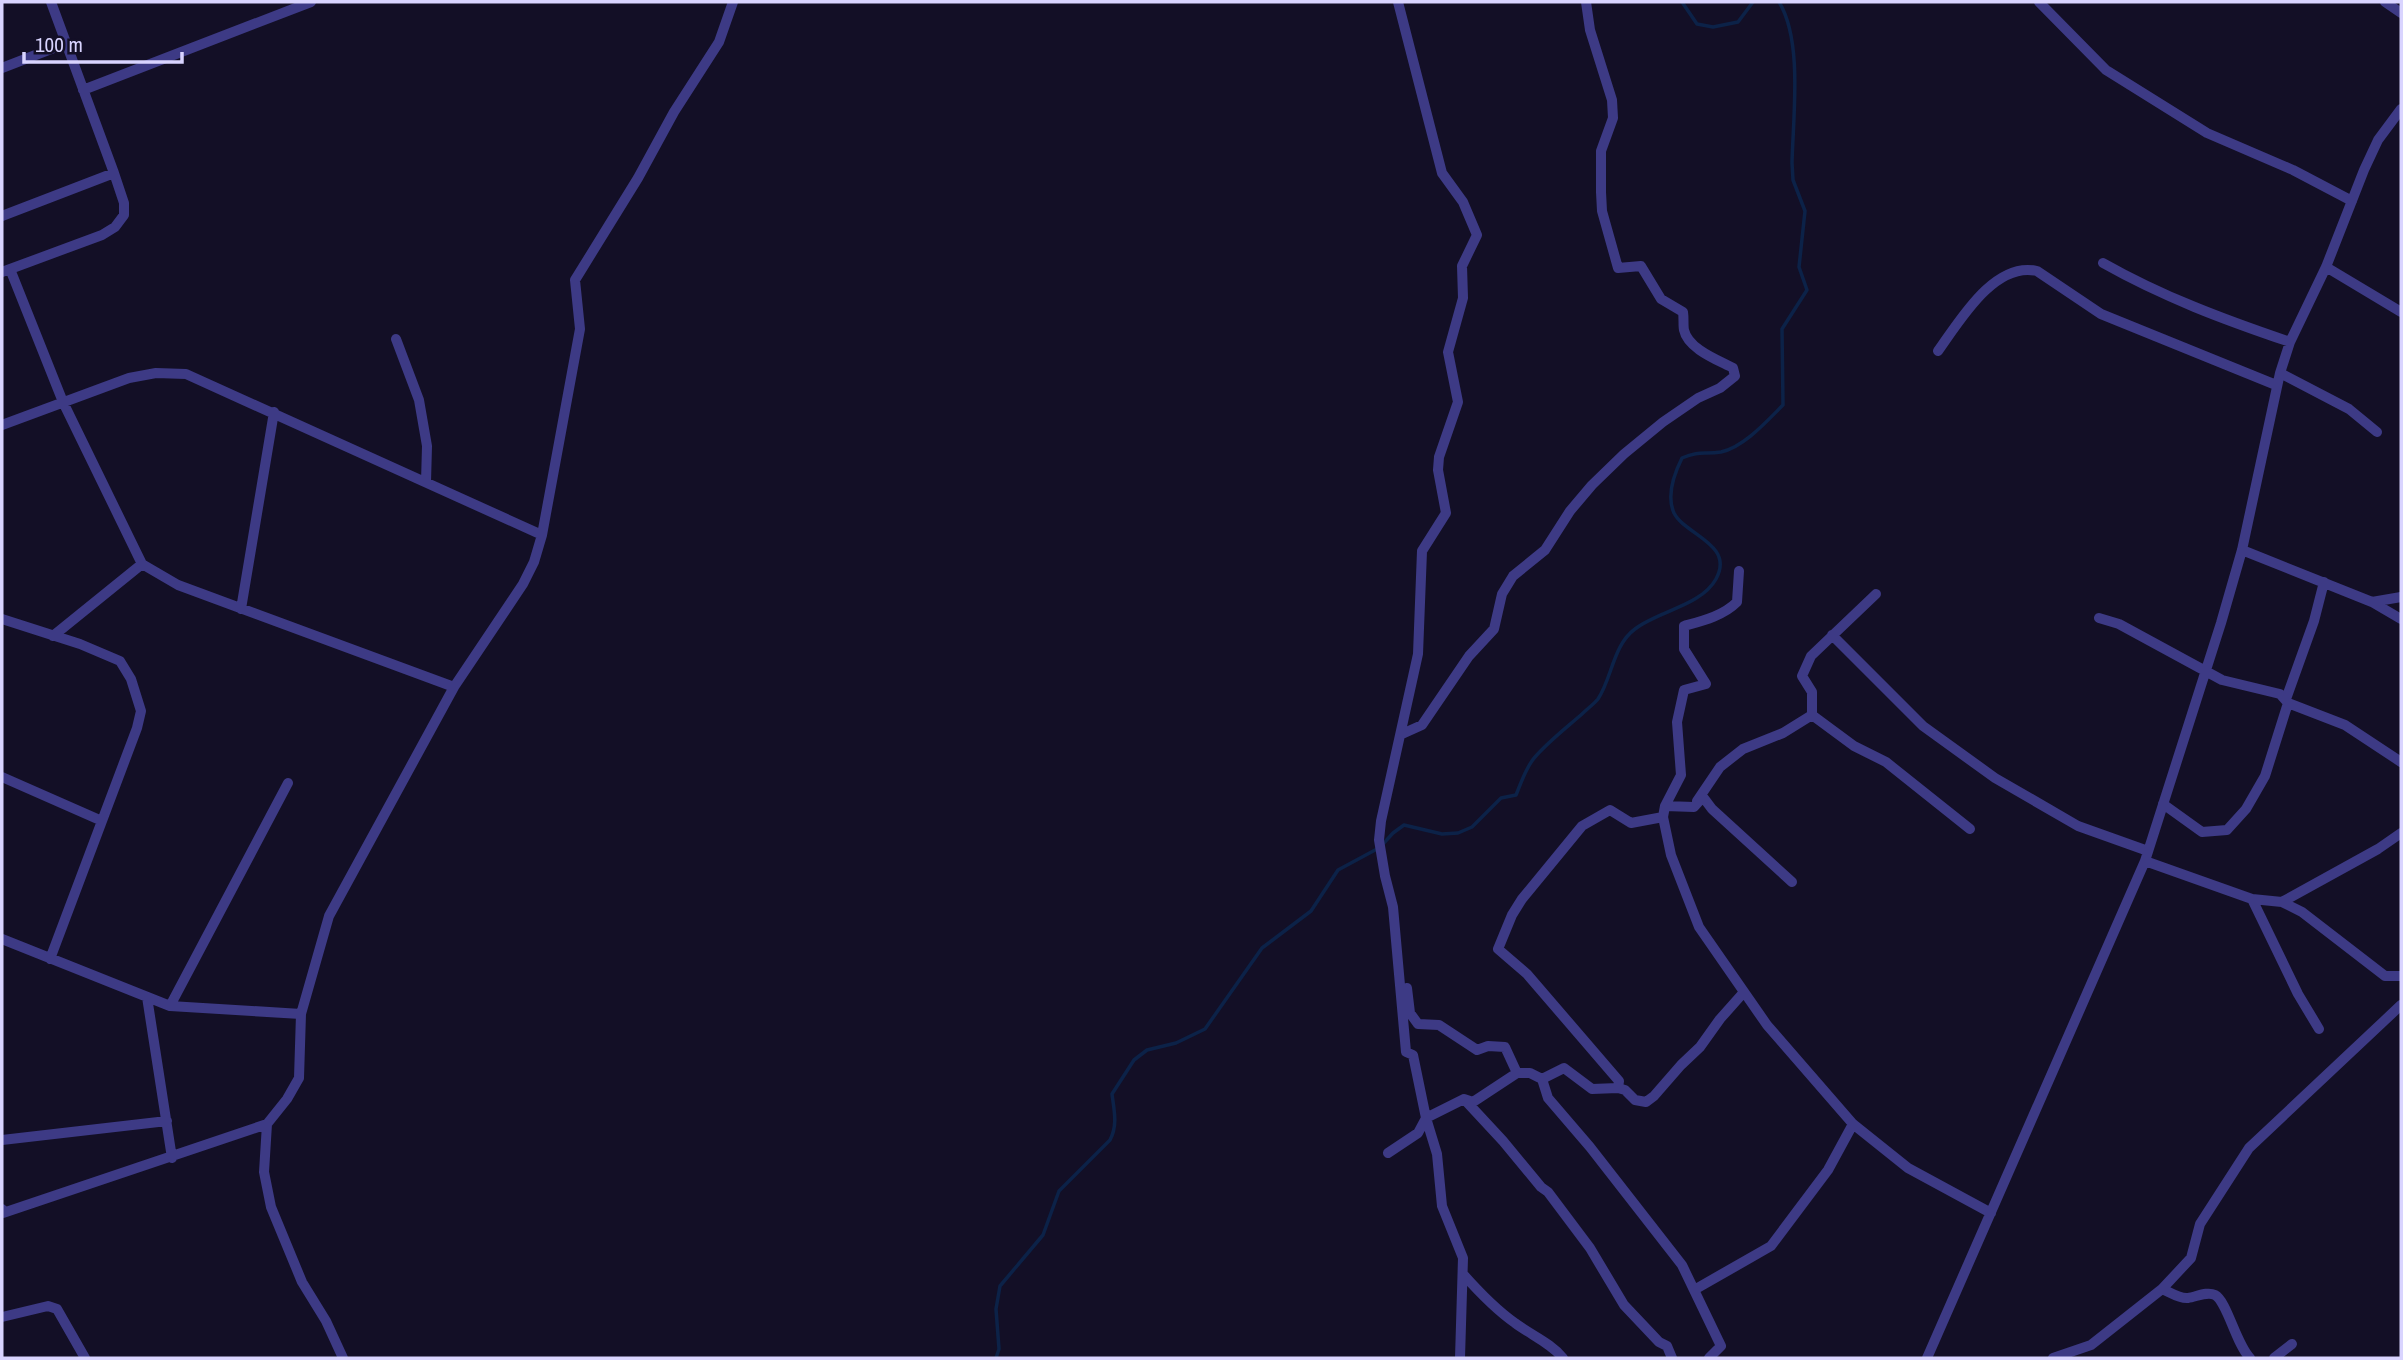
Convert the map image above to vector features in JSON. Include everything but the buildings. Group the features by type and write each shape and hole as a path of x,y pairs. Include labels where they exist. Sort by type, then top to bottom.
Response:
{"street":[{"path":"51,2 64,44 114,173 124,203 124,215 115,227 102,235 6,271 63,402 142,564 178,585 454,687"},
{"path":"83,90 311,2"},
{"path":"2,1209 3,1213 267,1125 287,1099 299,1078 301,1014 329,916 454,687 523,584 534,562 542,535 580,330 575,280 638,178 674,112 719,42 733,2"},
{"path":"1398,2 1442,173 1463,202 1477,235 1462,266 1463,298 1448,352 1458,402 1439,457 1438,470 1446,513 1422,551 1418,654 1381,821 1380,840 1393,907 1406,1052 1413,1055 1426,1118 1437,1154 1442,1206 1463,1258 1460,1358"},
{"path":"1402,734 1422,724 1469,656 1494,629 1502,594 1513,576 1545,550 1570,510 1592,485 1663,422 1735,376 1734,368 1709,358 1695,345 1684,331 1683,312 1661,299 1641,265 1618,268 1602,211 1601,192 1601,151 1613,118 1612,100 1590,30 1586,2"},
{"path":"2039,2 2106,70 2207,133 2293,170 2352,201"},
{"path":"2385,2 2401,13"},
{"path":"2,68 64,44"},
{"path":"1927,1358 2147,856 2242,550 2276,385 2290,342 2326,267 2378,140 2401,109"},
{"path":"2,216 114,173"},
{"path":"2103,262 2139,283 2215,317 2290,342"},
{"path":"2326,267 2401,312"},
{"path":"1938,351 1988,286 2024,268 2037,271 2101,314 2202,360 2276,385"},
{"path":"396,339 419,400 427,446 426,482"},
{"path":"2,425 129,378 156,373 186,374 542,535"},
{"path":"2280,373 2348,409 2377,432"},
{"path":"241,609 274,412"},
{"path":"2242,550 2372,602 2401,619"},
{"path":"53,635 142,564"},
{"path":"1738,571 1737,602 1730,609 1706,620 1684,626 1684,649 1706,684 1684,690 1677,722 1681,775 1664,812 1671,855 1699,927 1767,1025 1853,1124 1908,1168 1991,1213"},
{"path":"2164,804 2202,832 2227,830 2246,810 2265,776 2324,582"},
{"path":"1812,715 1812,692 1802,676 1811,656 1876,594"},
{"path":"2372,602 2401,597"},
{"path":"2099,618 2119,624 2222,680 2280,694 2287,701 2345,725 2401,762"},
{"path":"2,619 80,644 120,661 131,678 141,711 138,728 50,959"},
{"path":"1832,635 1923,726 1995,778 2078,826 2147,856 2252,899 2282,902 2302,912 2385,976 2401,976"},
{"path":"1694,807 1720,767 1743,749 1783,733 1812,715"},
{"path":"1812,715 1854,746 1886,762 1970,829"},
{"path":"2,776 102,821"},
{"path":"170,1006 288,783"},
{"path":"1619,1088 1619,1081 1527,974 1498,949 1522,899 1582,826 1610,810 1631,823 1664,812 1694,807 1703,797 1712,809 1791,882"},
{"path":"2282,902 2378,849 2401,833"},
{"path":"2252,899 2298,994 2319,1029"},
{"path":"2,939 170,1006 301,1014"},
{"path":"1398,966 1407,985 1410,1013 1418,1024 1439,1025 1476,1050 1488,1046 1505,1047 1517,1073"},
{"path":"1542,1079 1564,1068 1592,1089 1619,1088 1642,1102 1654,1096 1700,1047 1744,992"},
{"path":"147,997 172,1158"},
{"path":"2053,1358 2084,1354 2097,1340 2162,1289 2191,1258 2200,1224 2249,1148 2401,1005"},
{"path":"1388,1153 1418,1133 1426,1118 1464,1100 1473,1102 1517,1073 1530,1073 1542,1079 1548,1098 1682,1265 1721,1346 1709,1358"},
{"path":"1464,1100 1548,1192 1590,1248 1624,1305 1659,1342 1667,1346 1672,1358"},
{"path":"2,1140 167,1121"},
{"path":"1694,1290 1771,1246 1828,1170 1853,1124"},
{"path":"267,1125 264,1172 271,1207 302,1282 326,1321 343,1358"},
{"path":"1463,1274 1493,1306 1531,1335 1555,1348 1563,1358"},
{"path":"2162,1289 2181,1298 2211,1293 2219,1298 2243,1352 2250,1358"},
{"path":"2,1317 48,1306 57,1308 85,1358"},
{"path":"2274,1358 2292,1344"}],"waterway":[{"path":"1682,2 1697,24 1713,27 1738,22 1753,2"},
{"path":"1383,844 1404,825 1442,834 1458,833 1472,827 1501,798 1516,795 1526,770 1535,757 1598,699 1617,653 1628,636 1644,623 1700,596 1716,579 1720,567 1719,557 1714,549 1674,513 1671,499 1674,478 1682,458 1698,453 1721,452 1738,445 1755,433 1783,405 1782,329 1807,290 1799,267 1805,211 1793,180 1792,163 1794,58 1786,18 1779,2"},
{"path":"996,1358 999,1349 996,1309 1000,1286 1043,1235 1059,1191 1110,1140 1115,1123 1112,1094 1134,1060 1147,1050 1176,1043 1205,1029 1262,948 1311,911 1338,870 1377,849"}]}
